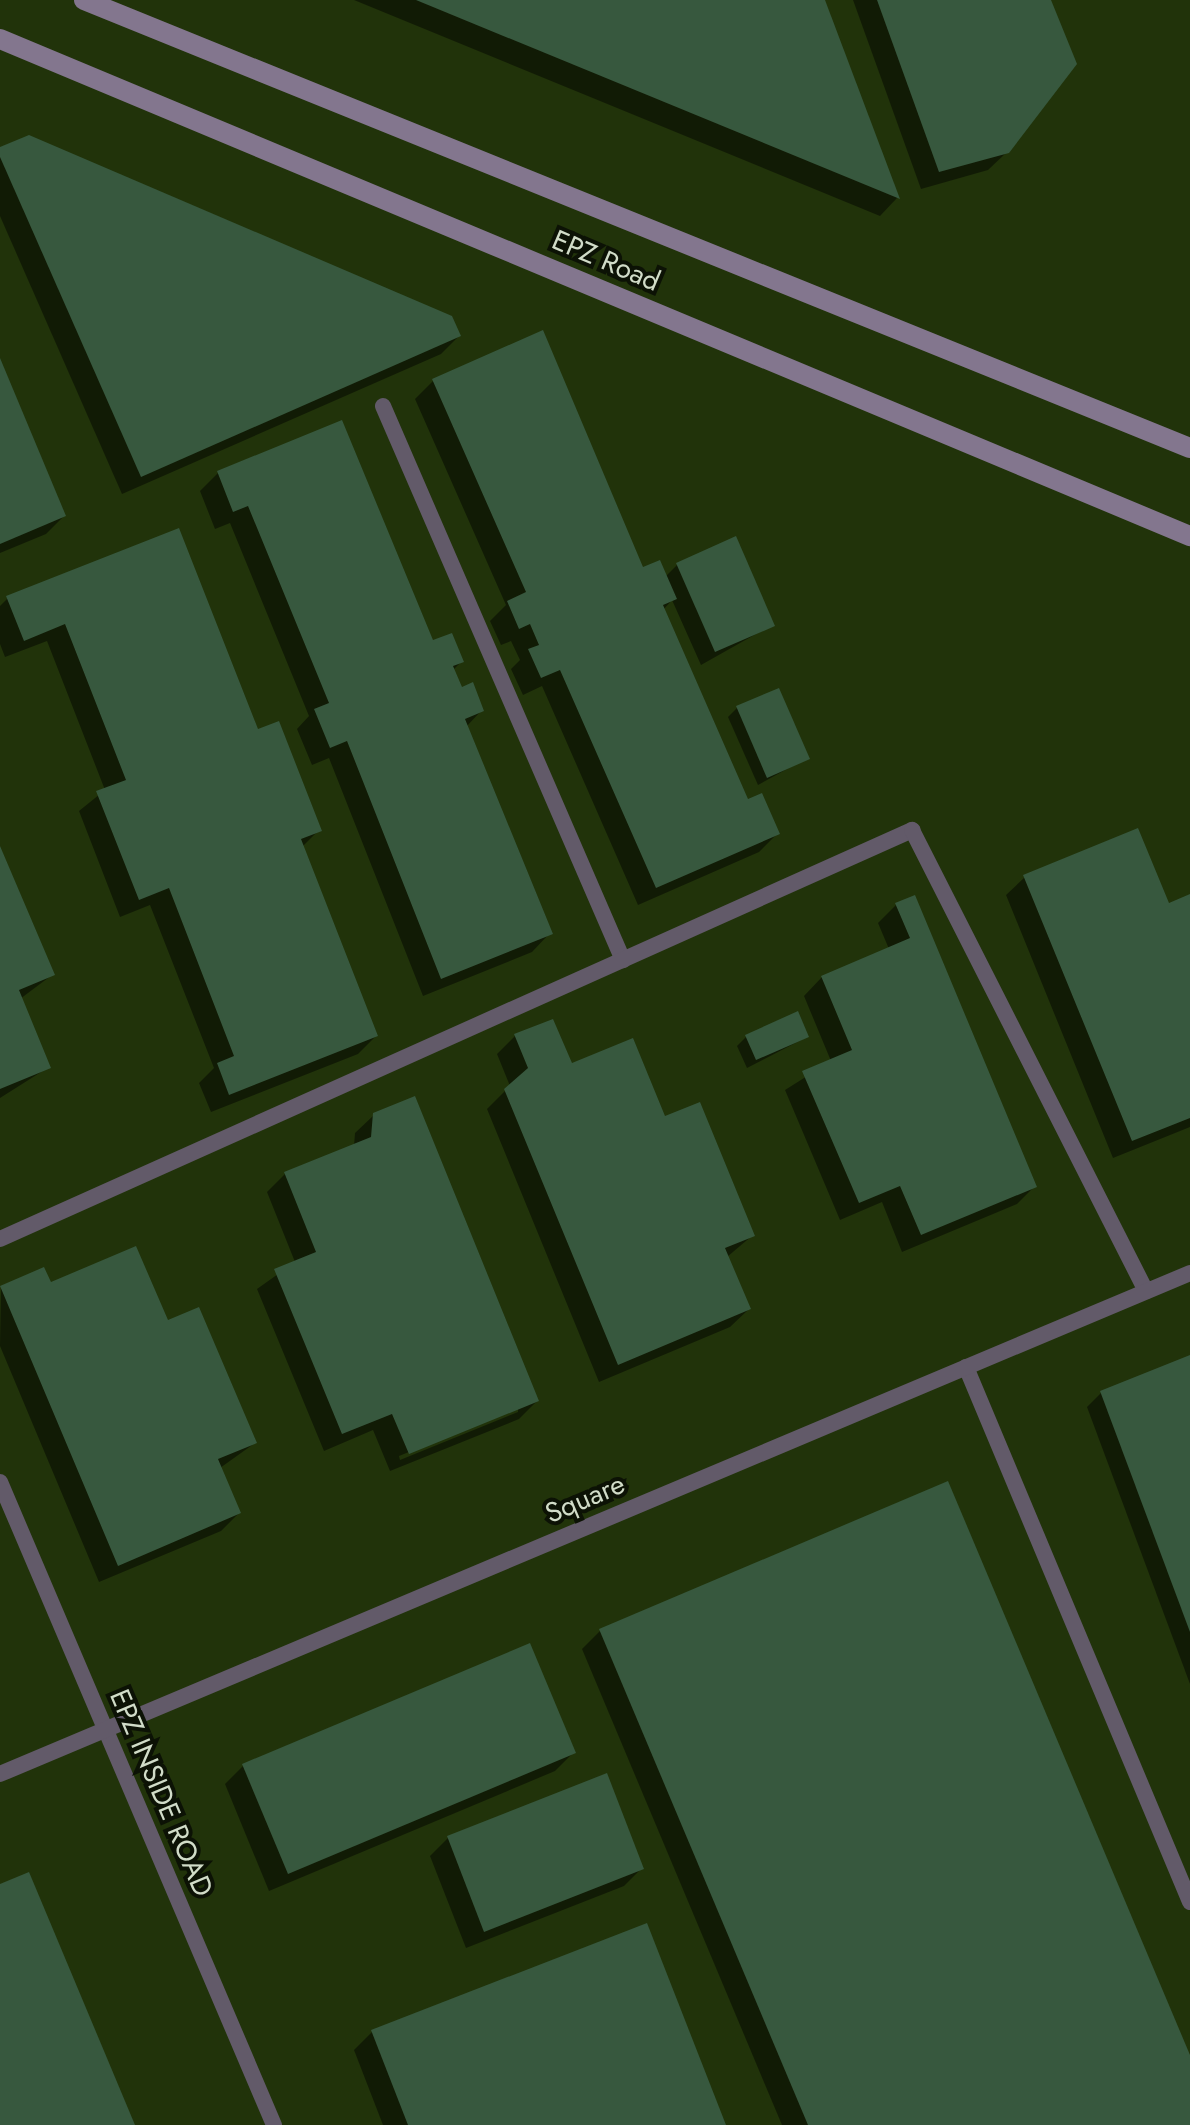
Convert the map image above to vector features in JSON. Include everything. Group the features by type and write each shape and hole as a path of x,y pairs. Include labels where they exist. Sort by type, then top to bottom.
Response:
{"main road":[{"name":"EPZ Road","path":"84,0 1190,448"},
{"name":"EPZ Road","path":"0,39 1190,536"}],"lane":[{"path":"383,406 623,960"},
{"path":"0,1239 912,830 1146,1291"},
{"name":"Square","path":"0,1774 1190,1273"},
{"path":"966,1367 1190,1902"},
{"name":"EPZ INSIDE ROAD","path":"0,1482 274,2125"}],"shaded area":[{"path":"0,0 1190,0 1190,2125 0,2125"}],"building":[{"path":"416,0 825,0 900,199"},
{"path":"877,0 1051,0 1077,64 1009,153 939,172"},
{"path":"29,135 452,316 461,336 141,477 0,157 0,147"},
{"path":"543,330 643,567 660,560 677,599 663,605 748,799 762,793 780,834 656,888 560,670 541,678 528,649 539,645 530,624 519,629 507,601 526,592 432,379"},
{"path":"0,358 66,516 0,544"},
{"path":"342,420 433,640 452,633 464,662 453,666 462,687 473,682 484,711 465,719 553,934 441,979 347,741 330,748 314,709 329,703 248,506 233,512 217,471"},
{"path":"179,528 258,729 279,721 322,831 301,839 378,1036 229,1095 217,1063 234,1056 169,888 139,900 96,791 126,780 65,624 24,641 6,596"},
{"path":"736,536 775,626 715,652 676,563"},
{"path":"779,688 810,759 767,778 736,706"},
{"path":"1138,828 1169,903 1190,894 1190,1118 1132,1141 1023,875"},
{"path":"0,846 55,975 19,990 51,1068 0,1089"},
{"path":"915,895 1037,1187 921,1235 900,1186 859,1203 802,1071 852,1050 821,976 910,938 895,903"},
{"path":"798,1011 809,1037 756,1060 745,1035"},
{"path":"553,1019 572,1063 633,1038 665,1116 700,1102 755,1236 725,1248 751,1309 618,1365 504,1089 528,1068 514,1034"},
{"path":"415,1096 539,1401 409,1454 392,1414 342,1434 274,1269 316,1252 284,1172 371,1137 373,1113"},
{"path":"136,1246 168,1320 199,1307 257,1443 218,1459 241,1513 118,1566 0,1286 44,1267 51,1282"},
{"path":"1190,1355 1190,1632 1100,1391"},
{"path":"948,1481 1190,2055 1190,2125 808,2125 599,1629"},
{"path":"530,1643 576,1753 288,1874 242,1764"},
{"path":"607,1773 644,1869 484,1932 447,1836"},
{"path":"29,1872 135,2125 0,2125 0,1884"},
{"path":"647,1923 726,2125 408,2125 371,2030"}]}
